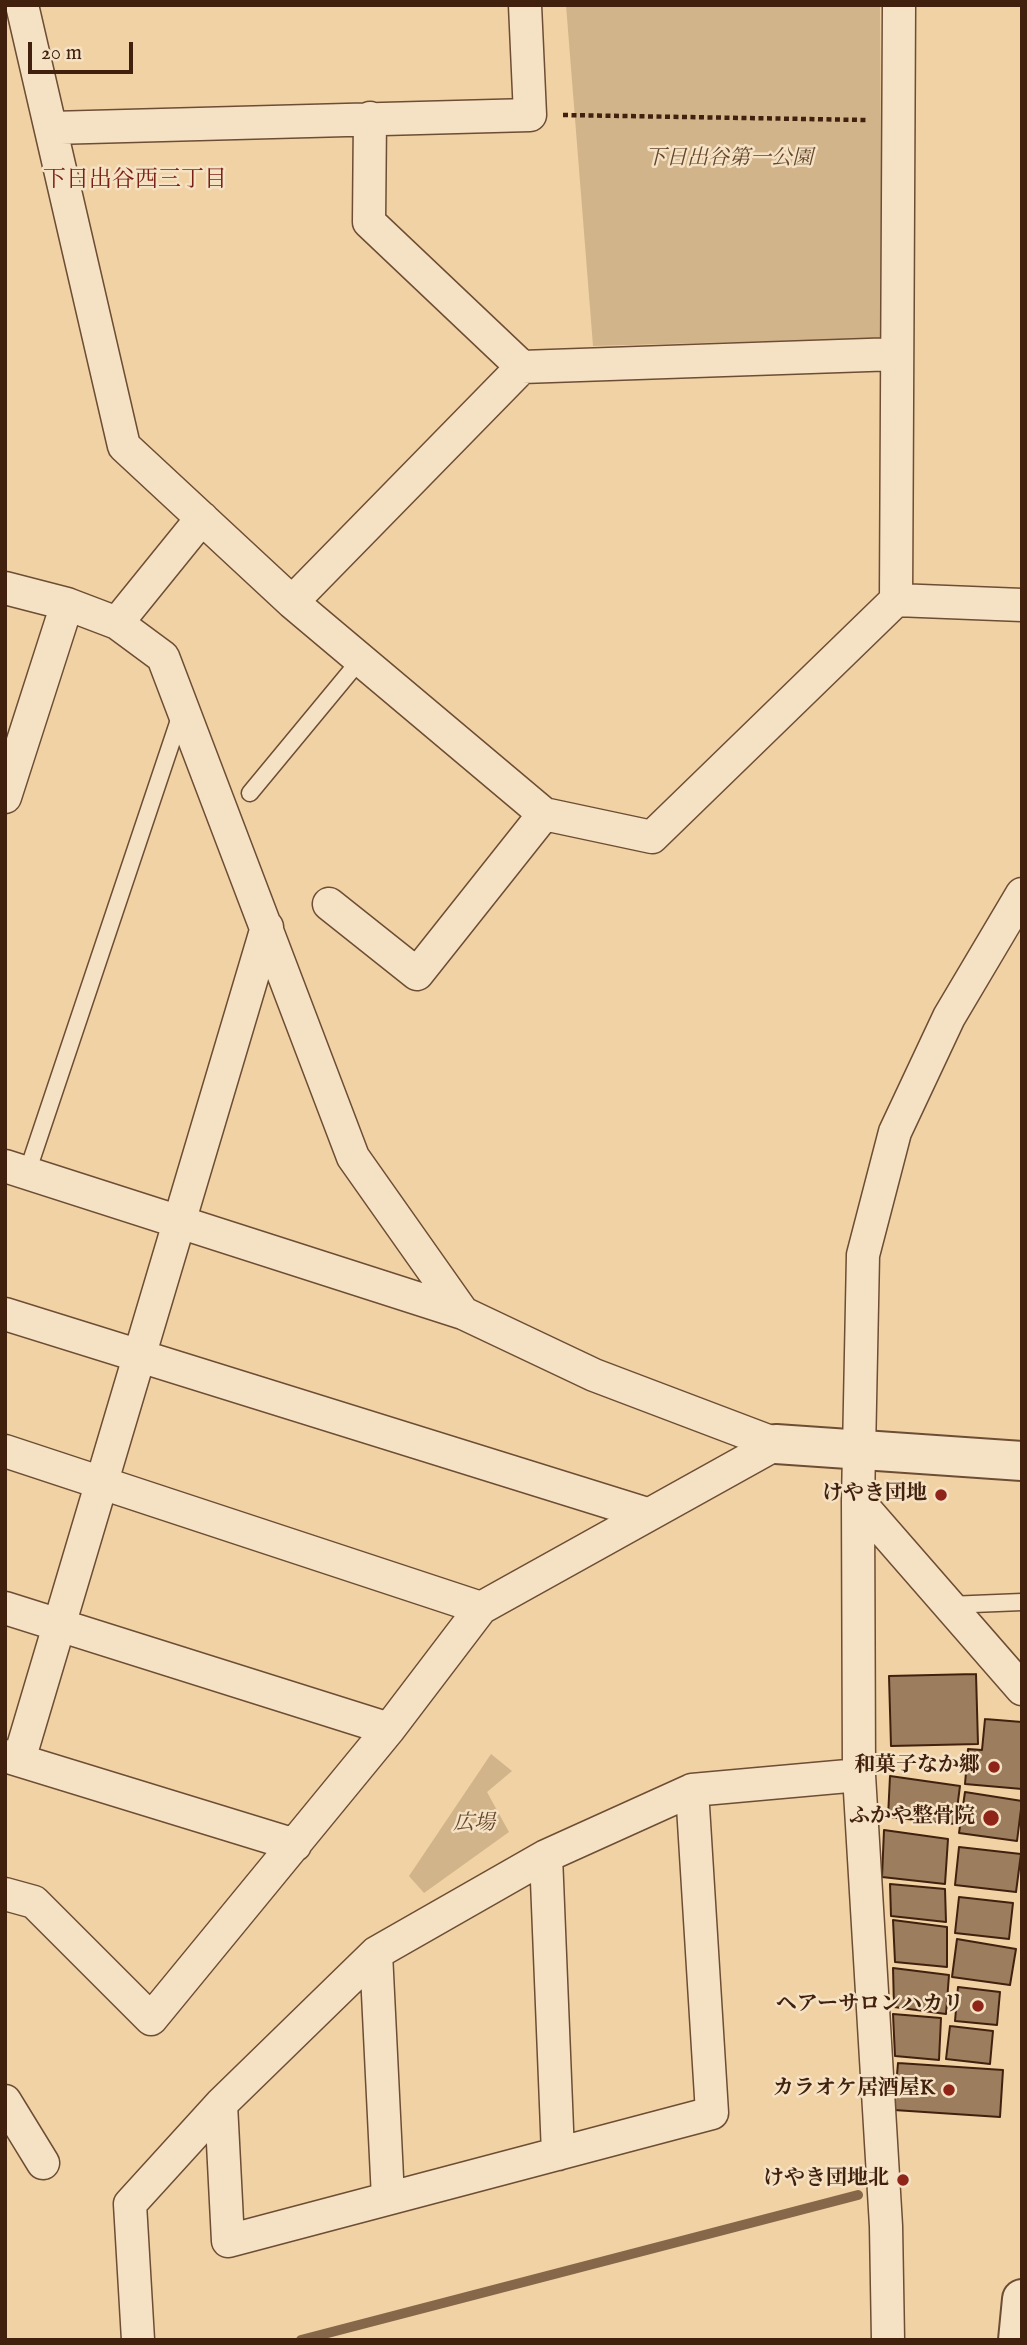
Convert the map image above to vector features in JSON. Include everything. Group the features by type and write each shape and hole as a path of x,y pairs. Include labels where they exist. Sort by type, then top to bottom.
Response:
{"street":[{"path":"22,5 124,446 292,601 544,814 652,837 896,600 899,5"},
{"path":"52,128 530,115 525,5"},
{"path":"370,118 369,222 522,367"},
{"path":"292,601 522,367 897,354"},
{"path":"117,623 202,518"},
{"path":"5,587 68,604 117,623 163,657 352,1157 463,1313"},
{"path":"896,600 1022,605"},
{"path":"5,797 68,604"},
{"path":"329,904 417,974 544,814"},
{"path":"888,2340 885,2212 859,1774 858,1501 863,1255 895,1132 948,1017 1022,894"},
{"path":"267,927 59,1625 12,1758 295,1845"},
{"path":"16,1170 463,1313 594,1375 776,1444 1022,1461"},
{"path":"5,1314 647,1514"},
{"path":"5,1894 34,1902 151,2019 295,1845 481,1608 776,1444"},
{"path":"5,1451 481,1608"},
{"path":"858,1501 1022,1689"},
{"path":"5,1608 388,1729"},
{"path":"138,2340 130,2204 220,2104 376,1953 546,1856 692,1790 859,1774"},
{"path":"220,2104 228,2241 712,2113 692,1790"},
{"path":"546,1856 558,2154"},
{"path":"376,1953 388,2198"},
{"path":"5,2101 43,2163"},
{"path":"1018,2340 1022,2299"}],"lane":[{"path":"250,793 360,660"},
{"path":"16,1170 184,708"},
{"path":"948,1605 1022,1602"}],"path":[{"path":"530,115 898,120"}],"green space":[{"name":"下日出谷第一公園","path":"566,5 880,5 882,338 593,346"},
{"name":"広場","path":"491,1754 512,1771 487,1792 509,1832 424,1893 409,1876"}],"building":[{"path":"976,1674 978,1744 891,1746 889,1676"},
{"name":"和菓子なか郷","path":"985,1719 1022,1722 1022,1789 965,1784 968,1749 982,1750"},
{"path":"890,1776 960,1786 955,1824 888,1817"},
{"name":"ふかや整骨院","path":"965,1792 1022,1801 1017,1841 959,1833"},
{"path":"884,1830 948,1839 945,1884 882,1877"},
{"path":"959,1847 1021,1854 1016,1892 955,1885"},
{"path":"890,1884 945,1889 946,1922 891,1916"},
{"path":"959,1897 1013,1903 1009,1939 955,1933"},
{"path":"893,1920 947,1927 947,1967 895,1962"},
{"path":"957,1939 1016,1949 1010,1985 952,1977"},
{"path":"893,1968 949,1975 946,2014 894,2007"},
{"name":"ヘアーサロンハカリ","path":"958,1987 1000,1992 997,2025 955,2021"},
{"path":"893,2014 941,2018 939,2060 895,2056"},
{"path":"950,2026 993,2031 990,2064 946,2059"},
{"name":"カラオケ居酒屋K","path":"898,2063 1003,2070 1000,2117 894,2110"}],"waterway":[{"path":"301,2340 858,2195"}],"place":[{"name":"けやき団地","path":"941,1495"},
{"name":"和菓子なか郷","path":"994,1767"},
{"name":"ふかや整骨院","path":"991,1818"},
{"name":"ヘアーサロンハカリ","path":"978,2006"},
{"name":"カラオケ居酒屋K","path":"949,2090"},
{"name":"けやき団地北","path":"903,2180"}],"district":[{"name":"下日出谷西三丁目","path":"135,181"}]}
